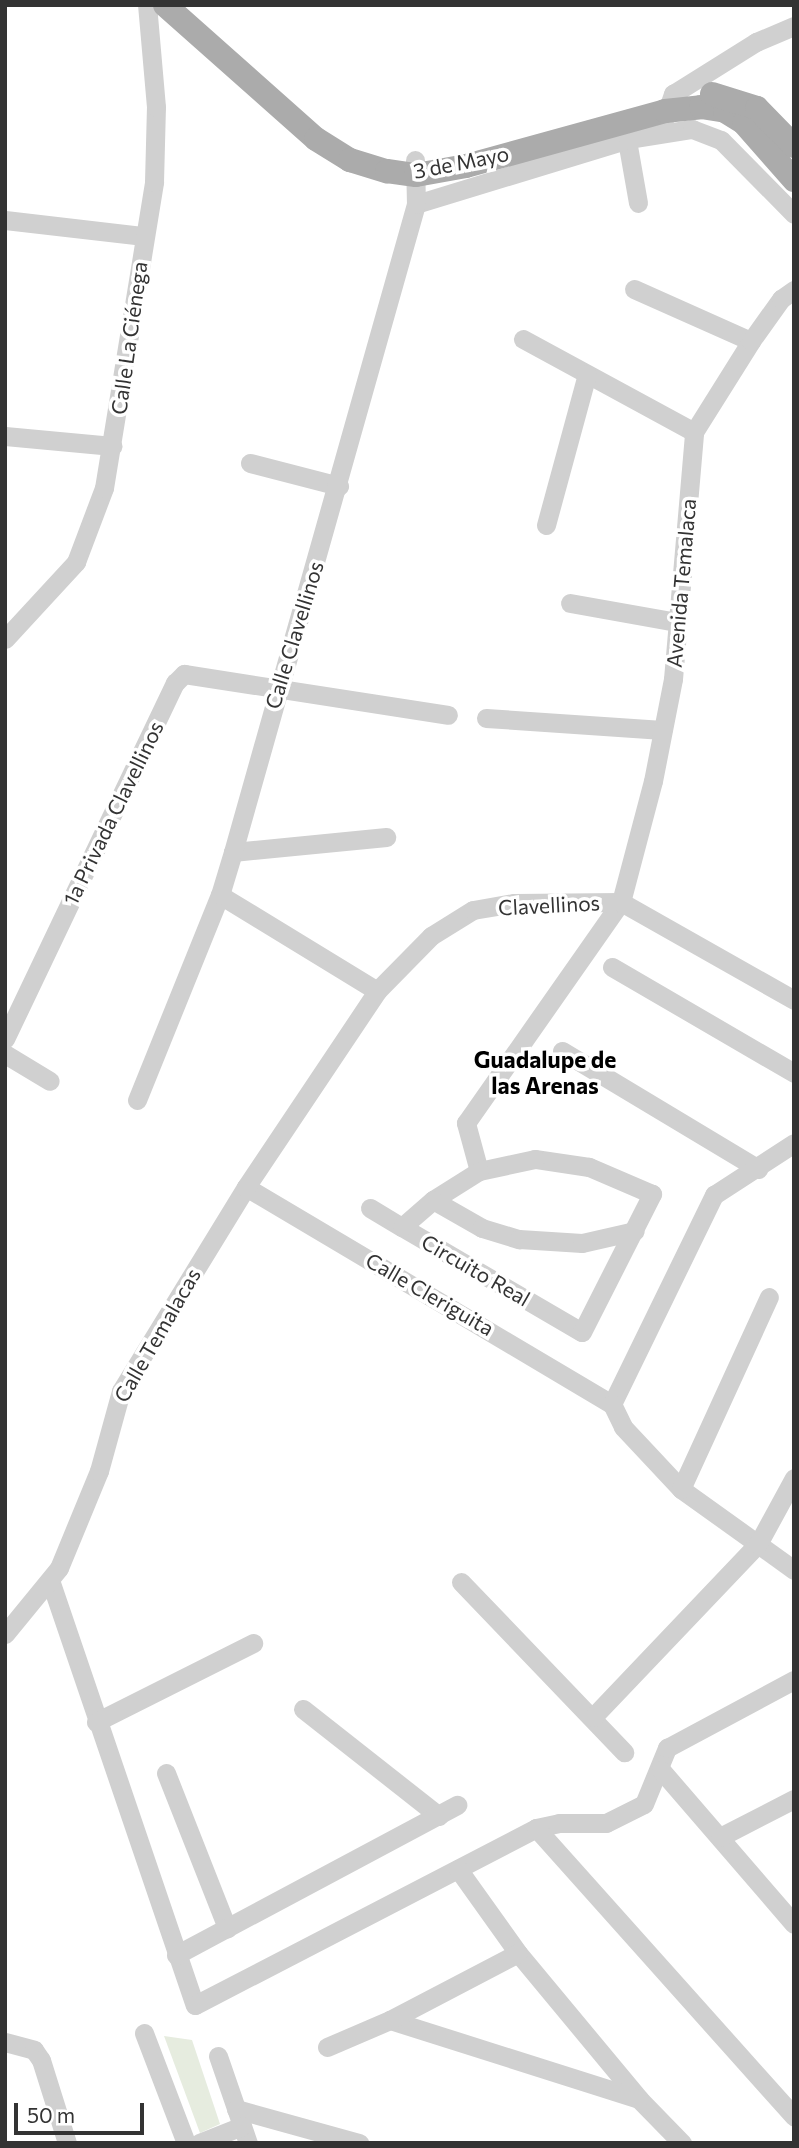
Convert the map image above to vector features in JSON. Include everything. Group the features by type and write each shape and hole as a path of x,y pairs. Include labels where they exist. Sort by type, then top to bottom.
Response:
{"main road":[{"name":"3 de Mayo","path":"166,5 316,139 350,160 415,168 625,130 667,112 701,107 724,111 744,123 794,180"},
{"path":"189,5 343,144 415,168 439,159 667,112 724,95 757,108 794,146"}],"street":[{"name":"Calle La Ciénega","path":"5,639 76,562 104,488 113,446 154,181 156,107 147,5"},
{"path":"794,26 738,53 667,112 692,129 721,140 794,214"},
{"path":"416,204 625,130 638,203"},
{"name":"Calle Clavellinos","path":"137,1100 139,1086 220,895 233,852 277,688 339,486 416,204 415,168"},
{"path":"5,220 144,236"},
{"path":"634,289 751,341"},
{"name":"Avenida Temalaca","path":"621,902 663,730 677,622 694,432 751,341 781,299 794,290"},
{"path":"523,339 694,432"},
{"path":"546,525 587,374"},
{"path":"5,436 113,446"},
{"path":"250,463 339,486"},
{"path":"570,603 677,622"},
{"name":"1a Privada Clavellinos","path":"5,1039 175,683 184,674 198,674 448,715"},
{"path":"486,718 663,730"},
{"path":"233,852 386,837"},
{"path":"220,895 377,991"},
{"path":"480,1171 466,1123 621,902"},
{"name":"Clavellinos","path":"246,1187 377,991 431,936 473,910 514,903 621,902 794,1000"},
{"path":"612,967 794,1073"},
{"path":"562,1051 758,1169"},
{"path":"5,1054 50,1081"},
{"path":"794,1143 758,1169 714,1195 612,1404 623,1427 681,1489 794,1570"},
{"path":"402,1227 433,1200 480,1171 535,1159 589,1167 652,1194 635,1231 582,1243 519,1239 482,1228 433,1200"},
{"name":"Calle Cleriguita","path":"246,1187 612,1404"},
{"name":"Calle Temalacas","path":"5,1634 50,1580 99,1471 121,1391 246,1187"},
{"name":"Circuito Real","path":"370,1208 582,1332 635,1231"},
{"path":"681,1489 769,1297"},
{"path":"593,1717 758,1544 794,1478"},
{"path":"50,1580 96,1722 195,2005 537,1828 559,1823 607,1823 644,1804 661,1770 667,1748 794,1681"},
{"path":"461,1582 624,1752"},
{"path":"96,1722 253,1643"},
{"path":"303,1709 439,1816"},
{"path":"661,1770 791,1914"},
{"path":"166,1773 227,1928"},
{"path":"720,1837 794,1799"},
{"path":"176,1955 457,1805"},
{"path":"537,1828 794,2117"},
{"path":"458,1869 518,1952 639,2099 682,2143"},
{"path":"327,2047 390,2020 518,1952"},
{"path":"390,2020 639,2099"},
{"path":"144,2033 186,2143"},
{"path":"5,2042 34,2050 41,2060 67,2143"},
{"path":"218,2056 242,2126"},
{"path":"199,2143 242,2126 359,2143"}],"shaded area":[{"path":"164,2036 192,2040 220,2124 200,2133"}],"district":[{"name":"Guadalupe de las Arenas","path":"545,1072"}]}
